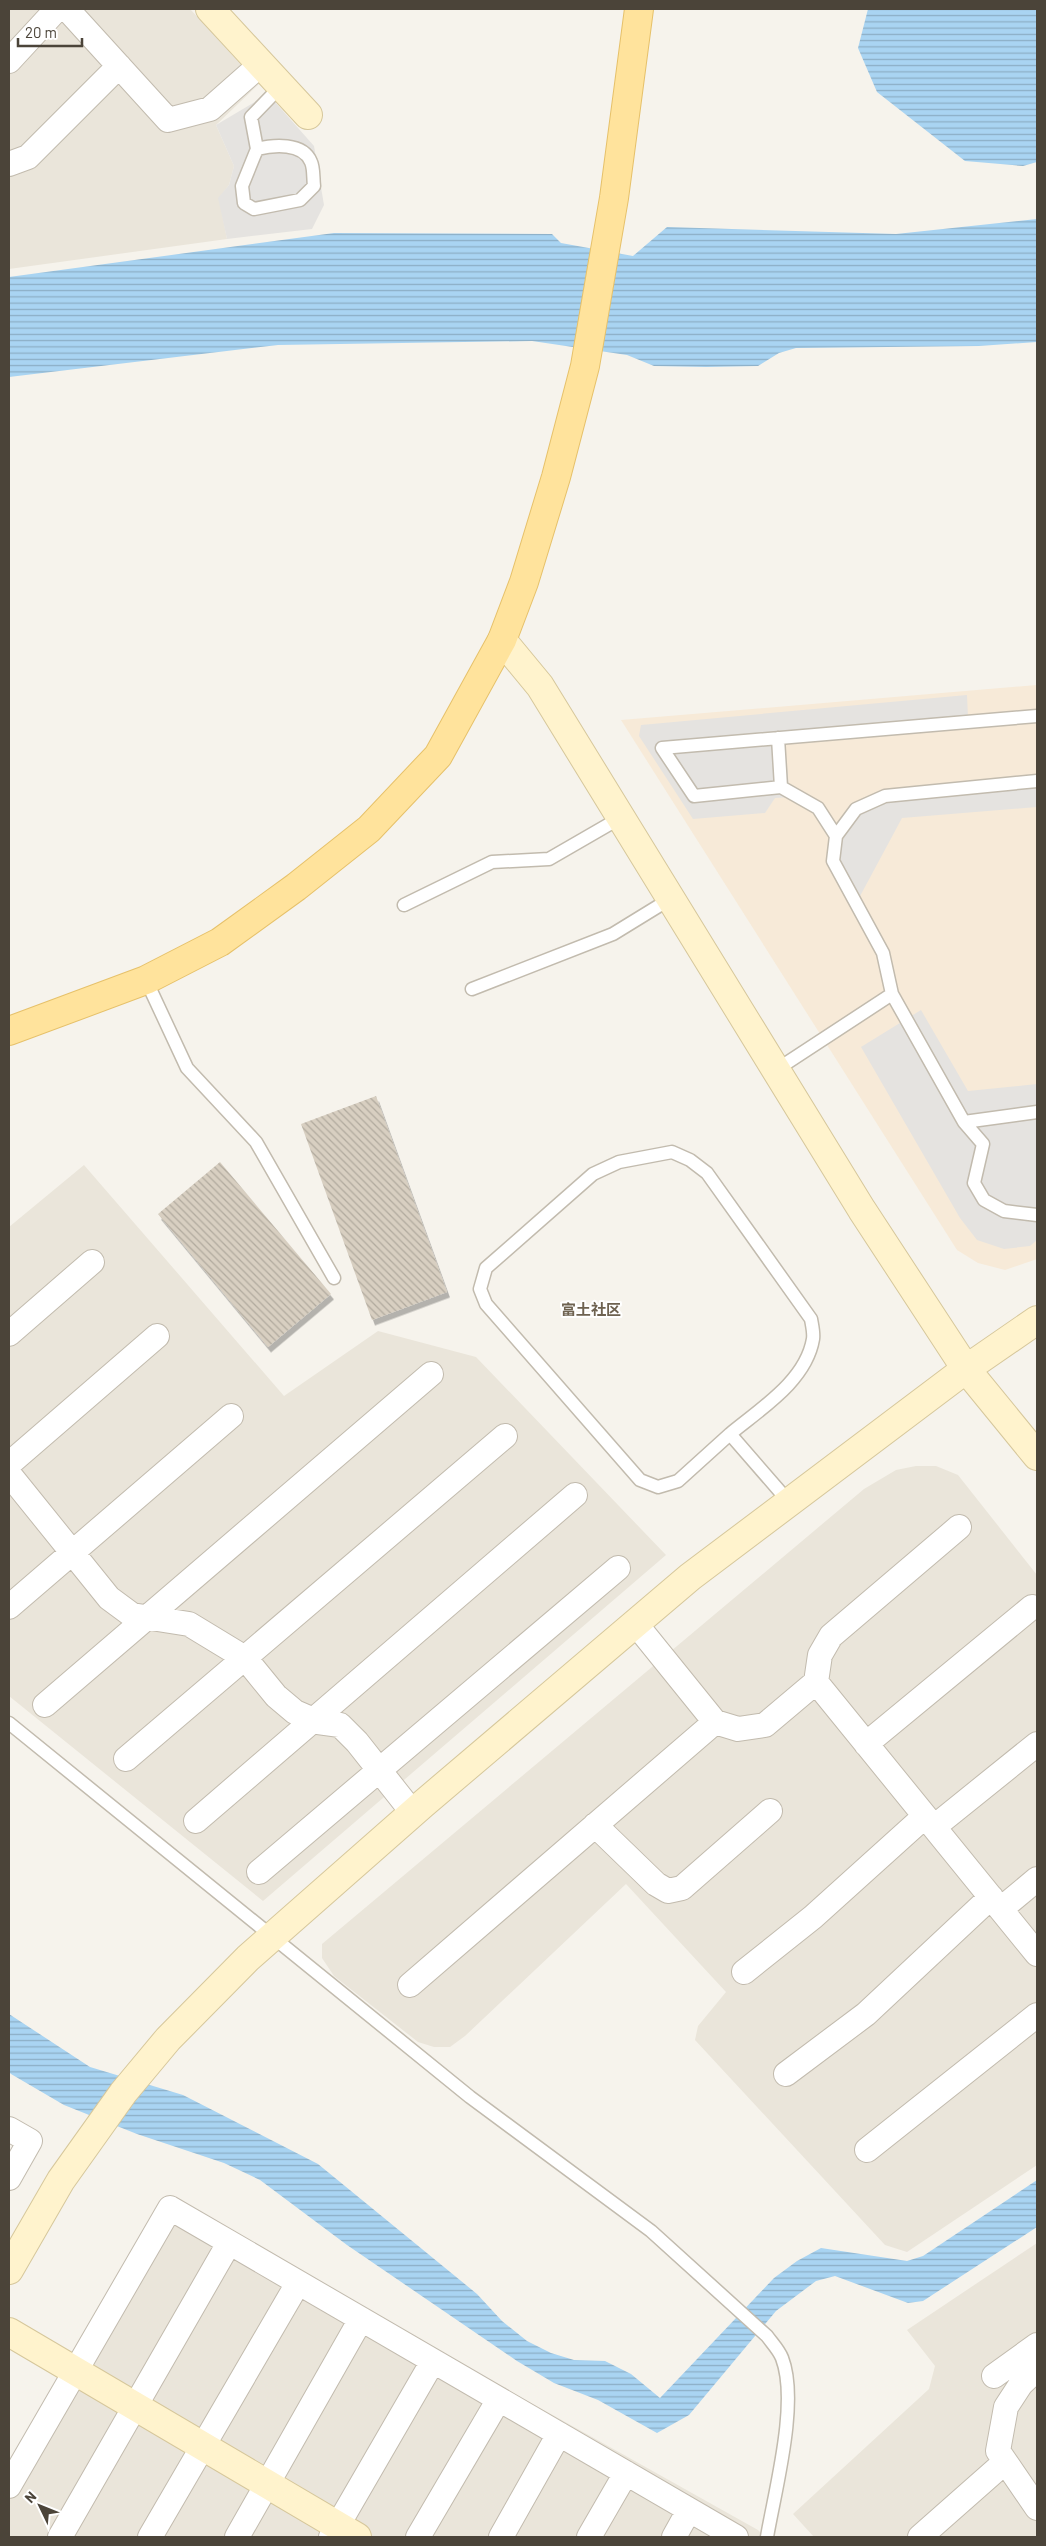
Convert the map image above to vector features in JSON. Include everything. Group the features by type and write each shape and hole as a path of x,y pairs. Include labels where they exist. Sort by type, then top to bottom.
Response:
{"main road":[{"path":"210,9 308,115"},
{"path":"9,1031 146,980 220,942 296,887 369,829 438,756 502,640 524,582 548,504 585,366 614,198 639,9"},
{"path":"502,640 540,686 862,1210 966,1369 1037,1456"},
{"path":"9,2270 61,2180 99,2125 140,2073 211,1996 273,1936 413,1813 690,1577 966,1369 1037,1320"},
{"path":"9,2332 267,2484 342,2533"}],"street":[{"path":"9,61 58,9"},
{"path":"67,9 168,120 210,109 261,64"},
{"path":"9,164 28,157 119,66"},
{"path":"9,1334 92,1262"},
{"path":"9,1464 157,1336"},
{"path":"45,1705 431,1374"},
{"path":"9,1607 231,1416"},
{"path":"126,1759 505,1436"},
{"path":"9,1474 109,1598 132,1614 189,1624 245,1658 276,1696 295,1712 314,1720 340,1725 357,1742 413,1813"},
{"path":"196,1821 575,1495"},
{"path":"635,1623 715,1722 738,1729 766,1725 816,1682 820,1655 830,1636 958,1528"},
{"path":"259,1872 618,1568"},
{"path":"866,1744 1032,1607"},
{"path":"816,1682 1037,1954"},
{"path":"410,1985 715,1722"},
{"path":"744,1972 929,1821 1037,1744"},
{"path":"594,1825 656,1884 668,1891 682,1888 770,1811"},
{"path":"786,2074 866,2014 996,1903 1037,1879"},
{"path":"867,2150 1037,2015"},
{"path":"9,2129 30,2142 9,2178"},
{"path":"9,2486 170,2208 736,2537"},
{"path":"60,2537 229,2243"},
{"path":"150,2537 298,2283"},
{"path":"237,2537 362,2320"},
{"path":"994,2376 1037,2345"},
{"path":"342,2533 433,2361"},
{"path":"1036,2504 998,2451 1006,2407 1022,2384 1037,2369"},
{"path":"418,2537 499,2399"},
{"path":"501,2537 559,2434"},
{"path":"920,2537 1005,2462"},
{"path":"589,2537 626,2473"},
{"path":"674,2537 689,2510"}],"lane":[{"path":"257,149 274,144 301,150 311,161 314,186 300,200 254,209 244,204 242,186 257,149 251,118 281,86"},
{"path":"836,836 818,808 781,787 694,796 662,748 1037,716"},
{"path":"778,738 781,787"},
{"path":"1037,781 885,796 856,809 836,836 832,861 884,953 892,994 964,1122 983,1144 974,1182 984,1200 1004,1212 1037,1215"},
{"path":"404,905 492,862 549,859 620,818"},
{"path":"472,989 613,934 670,900"},
{"path":"146,980 187,1068 256,1142 334,1278"},
{"path":"776,1070 892,994"},
{"path":"964,1122 1037,1112"},
{"path":"672,1152 690,1160 707,1173 811,1319 813,1338 805,1363 786,1387 730,1434 678,1481 658,1487 640,1480 486,1304 480,1289 486,1268 593,1174 619,1162 672,1152"},
{"path":"730,1434 790,1502"},
{"path":"9,1723 477,2103 651,2231 767,2336 782,2356 788,2379 786,2424 767,2537"}],"shaded area":[{"path":"9,9 190,9 260,83 216,125 234,166 229,185 219,198 227,239 9,269"},
{"path":"268,94 314,146 324,205 312,229 227,239 218,198 229,185 234,166 216,125"},
{"path":"1037,685 1037,1259 1005,1270 978,1263 957,1250 621,720"},
{"path":"967,695 968,718 784,734 790,797 775,798 765,813 693,819 639,736 641,725"},
{"path":"1037,786 1037,807 902,818 859,898 838,859 840,846 848,828 864,810 889,801"},
{"path":"921,1010 968,1091 1037,1084 1037,1240 1030,1246 1004,1249 977,1240 960,1218 861,1047"},
{"path":"84,1165 284,1396 378,1331 476,1357 666,1555 263,1901 9,1696 9,1227"},
{"path":"916,1466 936,1466 958,1475 1037,1575 1037,2165 907,2252 885,2245 695,2040 698,2026 726,1992 626,1884 465,2036 450,2047 434,2047 418,2042 334,1976 322,1958 322,1944 864,1489 896,1470"},
{"path":"169,2200 758,2530 765,2537 9,2537 9,2474"},
{"path":"1037,2243 1037,2537 814,2537 793,2514 929,2389 935,2366 907,2330"}],"water":[{"path":"868,9 1037,9 1037,162 1023,166 965,161 877,92 858,48"},
{"path":"1037,219 1037,342 979,346 796,348 779,353 758,366 706,367 654,366 627,355 532,341 278,345 9,377 9,277 334,233 552,234 561,243 633,256 667,227 896,234"},
{"path":"9,2014 90,2067 183,2095 318,2164 477,2294 502,2321 527,2341 551,2353 574,2360 605,2361 631,2374 660,2398 774,2278 797,2261 821,2248 907,2261 923,2256 1037,2180 1037,2227 923,2301 908,2303 835,2276 816,2281 776,2311 689,2415 657,2433 598,2400 554,2383 517,2361 347,2245 260,2180 224,2163 137,2134 64,2105 11,2074 9,2072"}],"building":[{"path":"376,1096 447,1292 372,1320 301,1124"},
{"path":"220,1162 331,1294 268,1347 158,1214"}],"district":[{"name":"富土社区","path":"591,1309"}]}
